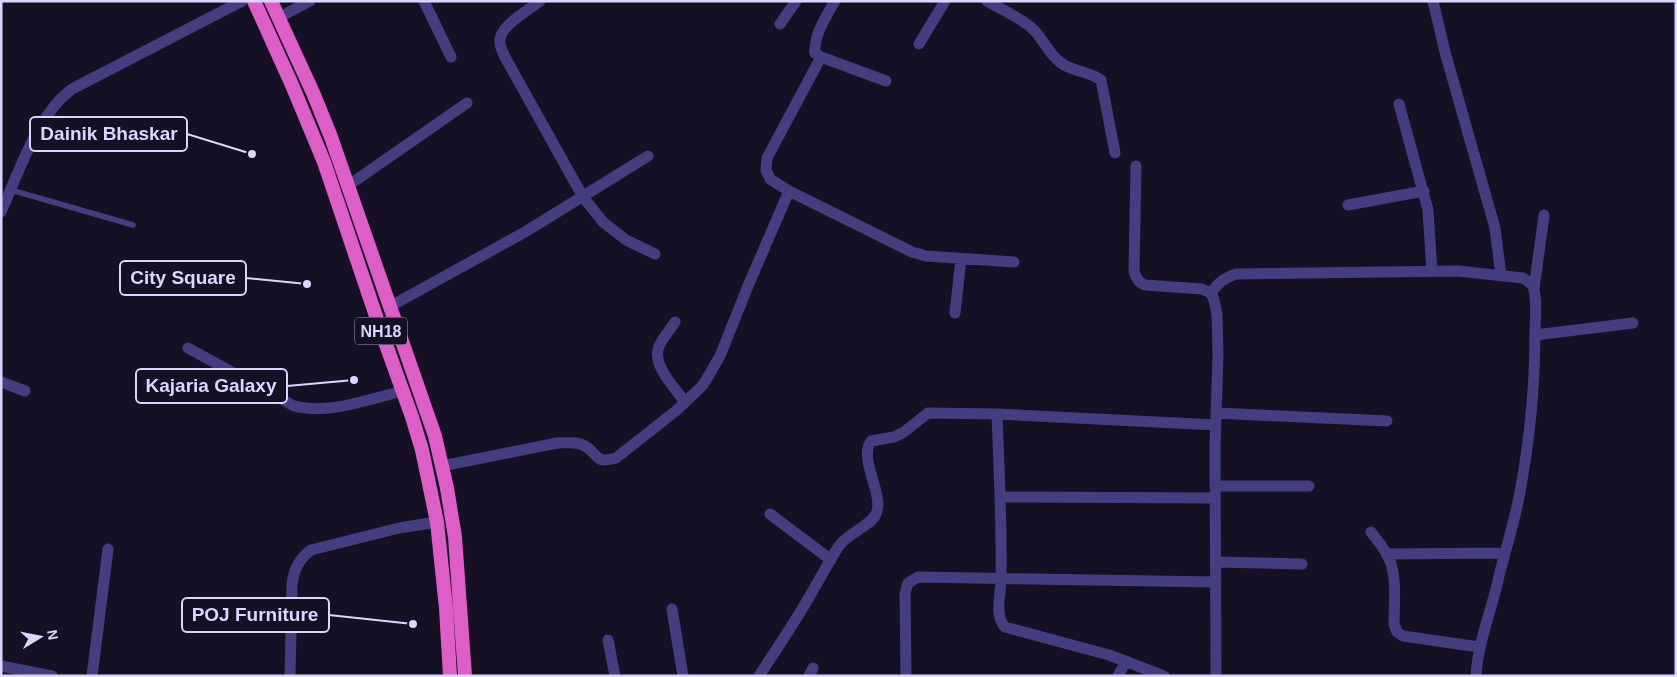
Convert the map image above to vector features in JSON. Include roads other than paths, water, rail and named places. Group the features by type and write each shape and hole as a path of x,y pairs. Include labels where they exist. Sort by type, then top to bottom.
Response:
{"highway":[{"name":"NH18","path":"254,1 324,162 422,450 437,522 446,608 450,676"},
{"name":"NH18","path":"270,1 314,95 348,185 435,436 455,537 465,676"}],"street":[{"path":"1,212 38,129 60,98 72,89 242,1"},
{"path":"278,18 310,1"},
{"path":"424,1 452,57"},
{"path":"540,1 503,29 500,44 506,59 583,197 612,230 626,240 655,254"},
{"path":"780,24 796,1"},
{"path":"836,1 820,26 815,53 821,57 886,81"},
{"path":"919,44 946,1"},
{"path":"987,1 1033,29 1050,53 1060,63 1069,68 1084,71 1100,80 1115,153"},
{"path":"1433,1 1445,52 1495,228 1500,276"},
{"path":"821,57 767,158 766,170 770,179 789,191 912,252 926,256 1014,262"},
{"path":"348,185 467,103"},
{"path":"1399,104 1424,191 1430,225 1432,271"},
{"path":"389,306 525,232 648,156"},
{"path":"1136,166 1134,270 1136,277 1140,283 1145,285 1202,289 1211,293 1217,314 1215,492 1216,676"},
{"path":"442,466 557,443 575,443 586,446 597,458 606,461 616,458 685,402 702,385 720,356 789,191"},
{"path":"1348,205 1424,191"},
{"path":"1476,676 1480,648 1496,593 1520,493 1530,429 1535,335 1534,289 1544,215"},
{"path":"954,313 961,259"},
{"path":"1211,293 1226,277 1236,274 1432,271 1458,271 1523,278 1531,283 1534,289"},
{"path":"675,322 658,348 658,358 661,368 685,402"},
{"path":"1535,335 1633,323"},
{"path":"188,348 294,406 307,409 327,409 403,391"},
{"path":"1,382 25,391"},
{"path":"759,676 846,538 872,520 876,515 877,501 866,451 871,441 894,437 904,432 928,413 997,414 1216,425"},
{"path":"1216,413 1387,421"},
{"path":"997,414 1001,580 999,612 1001,622 1005,627 1126,661 1164,676"},
{"path":"1000,497 1215,492 1309,486"},
{"path":"770,514 831,560"},
{"path":"290,676 292,584 294,570 304,555 311,550 399,528 437,522"},
{"path":"1371,532 1386,554 1393,571 1394,624 1397,632 1403,636 1480,648"},
{"path":"92,676 108,549"},
{"path":"1386,554 1505,553"},
{"path":"1216,562 1302,564"},
{"path":"906,676 906,593 908,583 918,578 1216,582"},
{"path":"672,609 683,676"},
{"path":"608,640 615,676"},
{"path":"1118,676 1126,661"},
{"path":"1,666 52,676"}],"lane":[{"path":"11,190 134,225"}],"place":[{"name":"Dainik Bhaskar","path":"252,154"},
{"name":"City Square","path":"307,284"},
{"name":"Kajaria Galaxy","path":"354,380"},
{"name":"POJ Furniture","path":"413,624"}]}
